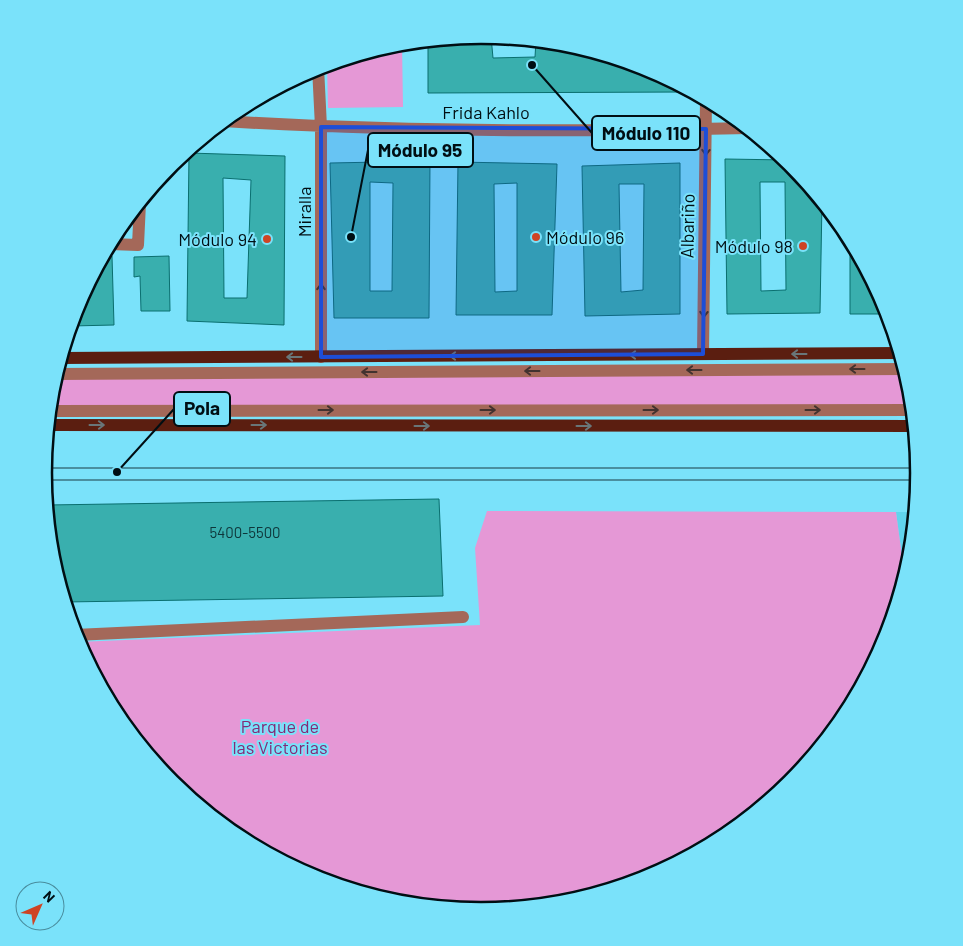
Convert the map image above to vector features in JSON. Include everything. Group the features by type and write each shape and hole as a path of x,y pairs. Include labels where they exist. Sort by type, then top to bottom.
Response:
{"main road":[{"path":"68,358 893,353"},
{"path":"55,425 908,426"}],"street":[{"name":"Miralla","path":"318,76 321,128 321,357"},
{"name":"Albariño","path":"703,354 706,107"},
{"name":"Frida Kahlo","path":"235,122 321,128 567,130 738,128"},
{"path":"119,244 138,244 139,214"},
{"path":"64,374 898,369"},
{"path":"57,411 906,410"},
{"path":"84,635 463,617"}],"highlighted area":[{"path":"321,127 706,129 703,354 321,357"}],"shaded area":[{"path":"896,512 909,512 902,559"}],"green space":[{"path":"402,51 403,107 328,108 327,73 370,58"},
{"path":"898,369 906,410 57,411 64,374"},
{"name":"Parque de las Victorias","path":"487,511 896,512 902,559 888,611 878,637 853,688 822,734 785,777 765,796 743,814 696,845 646,870 593,888 538,899 482,902 453,901 425,899 398,894 370,888 317,870 267,845 220,814 198,796 159,756 141,734 110,688 87,642 480,625 475,548"}],"building":[{"path":"482,44 492,44 493,58 535,57 536,47 593,58 646,76 679,92 428,93 428,47"},
{"name":"Módulo 94","path":"195,153 285,156 284,325 187,321 189,159","holes":["223,178 251,180 247,298 224,298"]},
{"name":"Módulo 98","path":"725,159 775,160 822,212 820,313 727,314","holes":["760,182 785,182 786,290 761,291"]},
{"path":"430,161 429,318 334,318 330,163","holes":["370,182 393,183 392,291 370,291"]},
{"name":"Módulo 96","path":"458,162 557,164 552,315 456,315","holes":["517,183 517,291 495,292 494,184"]},
{"path":"680,163 680,314 585,316 582,166","holes":["619,184 644,184 643,290 621,292"]},
{"path":"850,253 880,314 850,314"},
{"path":"111,256 112,256 114,325 79,326"},
{"path":"169,256 170,311 141,311 140,276 134,277 134,257"},
{"path":"439,499 443,596 72,602 60,557 53,505"}],"tram line":[{"path":"52,468 911,468"},
{"path":"52,480 911,480"}],"place":[{"name":"Módulo 110","path":"532,65"},
{"name":"Módulo 95","path":"351,237"},
{"name":"Módulo 96","path":"536,237"},
{"name":"Módulo 94","path":"267,239"},
{"name":"Módulo 98","path":"803,246"},
{"name":"Pola","path":"117,472"}]}
